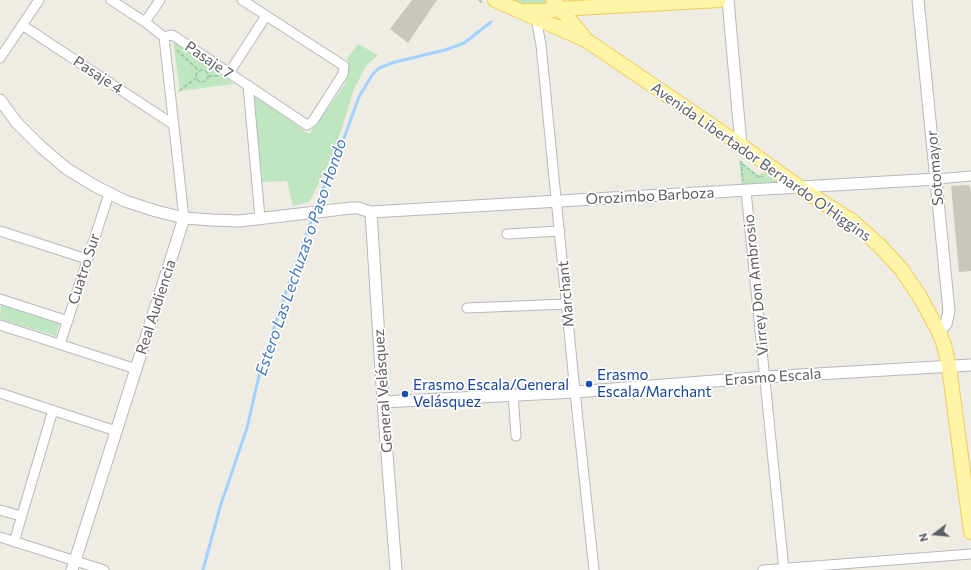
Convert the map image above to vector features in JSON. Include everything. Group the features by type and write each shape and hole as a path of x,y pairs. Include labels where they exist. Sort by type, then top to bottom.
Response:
{"main road":[{"name":"Avenida Libertador Bernardo O'Higgins","path":"496,0 586,40 740,145 800,188 852,222 880,246 902,270 920,297 939,332 949,366 971,532"},
{"path":"516,8 534,11 556,4 719,0"},
{"name":"Avenida Libertador Bernardo O'Higgins","path":"556,4 586,40"}],"street":[{"path":"0,58 39,0"},
{"name":"Pasaje 7","path":"111,0 248,85 306,125 313,121 343,74 344,66 266,16"},
{"path":"146,22 160,0"},
{"path":"229,73 266,16 242,0"},
{"path":"728,0 740,145"},
{"name":"Sotomayor","path":"918,0 949,311 946,324 939,332"},
{"name":"Marchant","path":"536,18 541,45 594,570"},
{"name":"Pasaje 4","path":"22,25 174,125"},
{"name":"Real Audiencia","path":"74,565 184,218 174,125 168,36"},
{"path":"248,85 260,218"},
{"name":"Orozimbo Barboza","path":"0,100 3,109 29,135 54,159 80,178 109,194 142,207 184,218 239,221 351,208 371,212 557,201 745,185 800,188 971,176"},
{"name":"Virrey Don Ambrosio","path":"745,185 784,569"},
{"name":"Cuatro Sur","path":"60,344 109,194"},
{"name":"General Velásquez","path":"371,212 383,402 396,570"},
{"path":"0,231 87,259"},
{"path":"507,234 560,231"},
{"path":"0,298 68,321"},
{"path":"467,308 566,304"},
{"path":"0,325 136,369"},
{"name":"Erasmo Escala","path":"383,402 513,394 575,392 765,377 971,365"},
{"path":"0,393 116,431"},
{"path":"513,394 516,436"},
{"path":"14,542 53,410"},
{"path":"0,510 21,516"},
{"path":"0,537 74,565 104,570"},
{"path":"763,570 971,554"}],"path":[{"path":"168,36 172,45 199,71 205,71 208,78 206,81 202,82 196,78"},
{"path":"178,92 196,78 196,74 199,71"},
{"path":"740,145 745,185"},
{"path":"742,164 760,178 767,175"}],"green space":[{"path":"514,0 548,0 551,3 525,5"},
{"path":"173,40 234,84 180,91"},
{"path":"358,44 378,55 366,66 354,89 334,153 309,202 293,206 287,181 262,182 252,93 309,134 345,84 349,65 347,59"},
{"path":"739,160 758,175 767,172 781,183 742,186"},
{"path":"1,304 60,322 56,336 0,319"}],"building":[{"path":"412,0 437,0 408,43 390,29"},
{"path":"969,185 971,192 971,271 959,272 951,186"}],"waterway":[{"name":"Estero Las Lechuzas o Paso Hondo","path":"316,209 359,97 372,75 379,68 395,62 445,50 464,43 491,22"},
{"name":"Estero Las Lechuzas o Paso Hondo","path":"203,570 220,507 247,428 261,367 313,216"}],"place":[{"name":"Erasmo Escala/Marchant","path":"589,384"},
{"name":"Erasmo Escala/General Velásquez","path":"405,394"}]}
